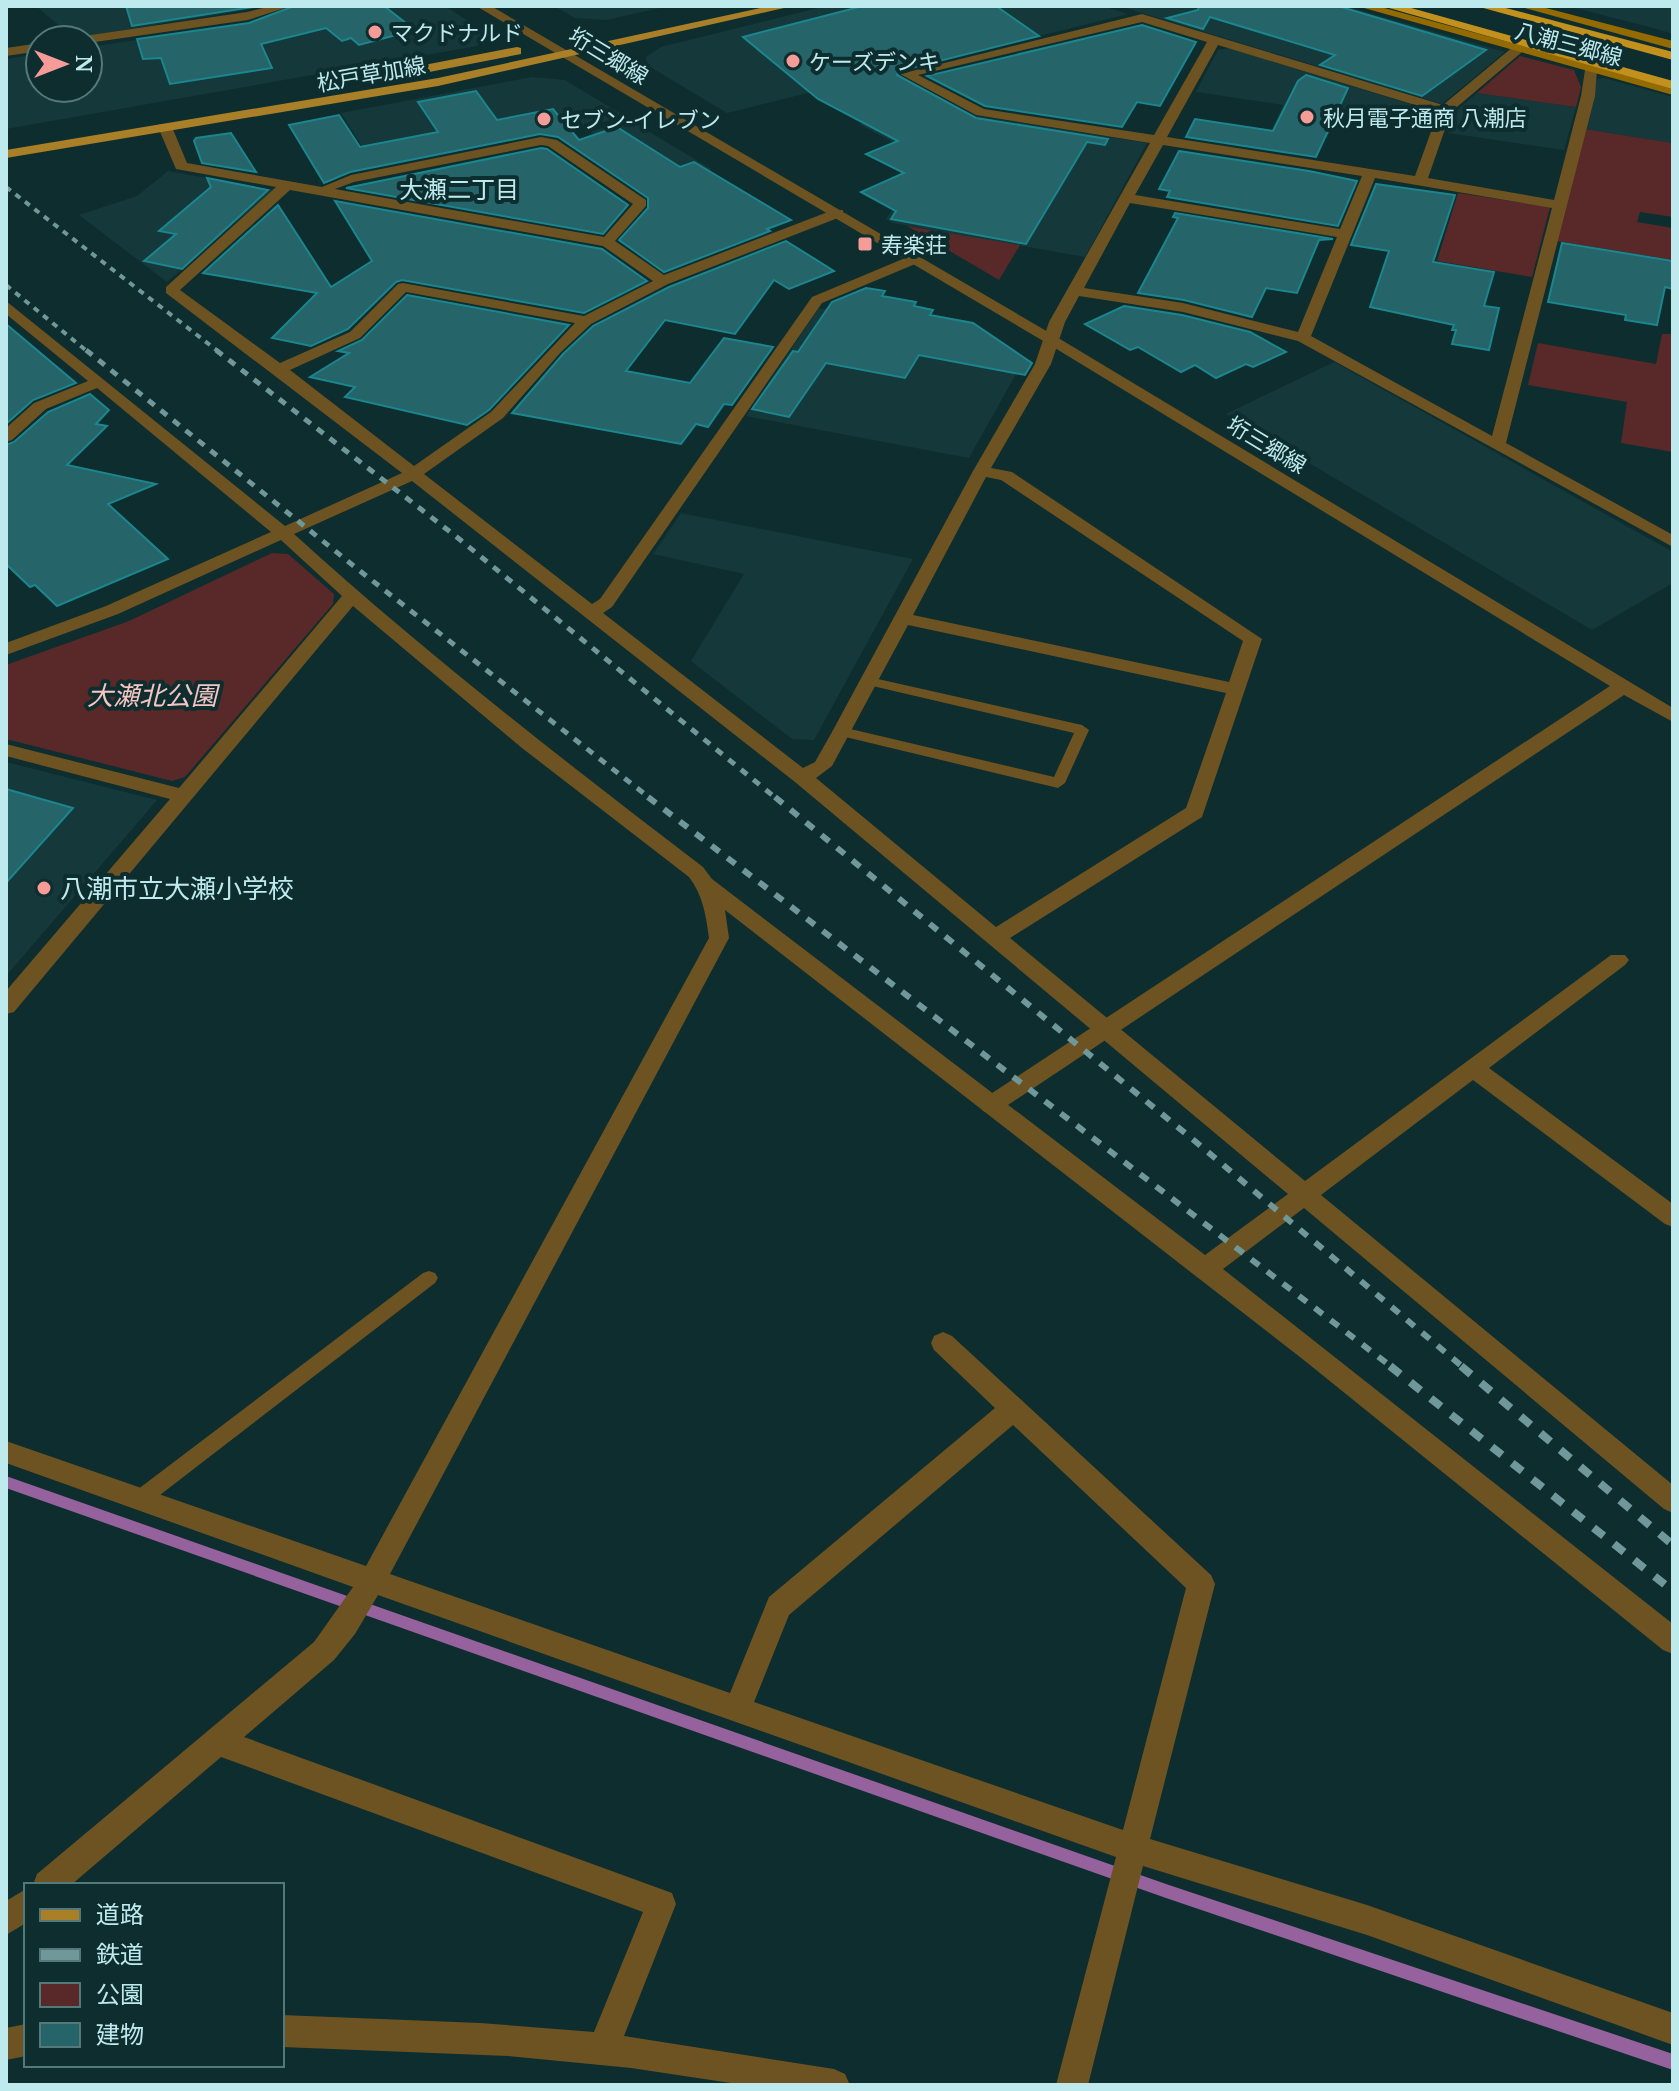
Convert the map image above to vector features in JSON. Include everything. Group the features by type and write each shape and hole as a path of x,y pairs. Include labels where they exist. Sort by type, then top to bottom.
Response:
{"highway":[{"path":"1389,6 1673,82"},
{"path":"1432,6 1673,72"},
{"path":"1483,6 1673,56"},
{"path":"1511,6 1673,47"}],"main road":[{"name":"松戸草加線","path":"6,150 570,41 733,6"},
{"name":"松戸草加線","path":"6,150 423,85 589,52 787,6"},
{"name":"八潮三郷線","path":"1363,6 1673,91"},
{"name":"八潮三郷線","path":"1408,6 1673,82"},
{"name":"八潮三郷線","path":"1524,6 1673,47"}],"street":[{"path":"104,37 248,16 285,6"},
{"name":"垳三郷線","path":"482,6 1050,339 1673,716"},
{"name":"垳三郷線","path":"510,6 537,22"},
{"path":"1445,110 1142,18 906,74 981,112 1559,205"},
{"path":"802,777 822,766 842,732 981,471 1043,364 1050,339 1214,40"},
{"name":"垳三郷線","path":"570,41 748,149 838,213"},
{"path":"1420,181 1445,110 1518,49"},
{"path":"1498,444 1588,96 1591,70"},
{"path":"165,127 181,166 607,242 663,281"},
{"path":"325,192 351,179 541,141 552,143 641,203 607,242"},
{"path":"1303,338 1370,173"},
{"path":"287,185 171,290 279,369 802,777 1673,1501"},
{"path":"1127,198 1345,234"},
{"path":"6,649 112,610 414,474 497,415 556,349 586,321 663,281 838,213"},
{"path":"589,613 606,603 817,300 915,259"},
{"path":"279,369 355,335 403,287 586,321"},
{"path":"1077,291 1183,308 1303,338 1673,542"},
{"path":"6,306 283,533 352,596 529,744 1487,1488 1673,1641"},
{"path":"6,437 40,406 98,382"},
{"path":"981,471 1006,476 1253,639 1195,812 995,937"},
{"path":"6,1006 352,596"},
{"path":"903,618 1236,689"},
{"path":"991,1105 1624,686"},
{"path":"6,750 183,796"},
{"path":"50,1883 324,1651 345,1625 373,1579 719,938 716,911 707,885"},
{"path":"1205,1269 1618,960"},
{"path":"1473,1068 1673,1217"},
{"path":"943,1343 1201,1584 1072,2085"},
{"path":"737,1710 779,1606 1014,1408"},
{"path":"6,1452 1132,1848 1367,1920 1673,2029"},
{"path":"219,1742 661,1904 603,2049"},
{"path":"6,1920 24,1906"},
{"path":"284,2031 509,2040 603,2049 742,2068 834,2085"}],"lane":[{"path":"842,732 1058,783 1082,730 869,681"},
{"path":"140,1499 429,1278"}],"shaded area":[{"path":"36,6 270,6 104,33 104,24 57,24"},
{"path":"317,6 445,6 487,33 477,46 6,129 6,59 24,56 24,104 104,104 104,45 255,23"},
{"path":"554,6 669,6 606,20 575,18"},
{"name":"ケーズデンキ","path":"826,6 1102,6 1128,14 727,113 647,65 646,57 661,47"},
{"path":"1119,6 1345,6 1505,52 1442,104"},
{"path":"1567,6 1673,6 1673,34 1657,29"},
{"path":"1229,48 1436,112 1432,124 1340,110 1327,138 1272,129 1283,105 1196,92 1218,50"},
{"path":"532,77 565,80 626,117 376,168 341,113"},
{"path":"1604,78 1673,97 1673,143 1584,129 1597,79"},
{"path":"1477,93 1576,107 1564,150 1448,133 1455,112"},
{"path":"935,95 976,116 1147,143 1085,257 893,223 886,219 926,160 859,124"},
{"path":"633,122 711,169 690,194 589,131"},
{"path":"168,171 273,190 167,282 79,215 137,196"},
{"path":"819,308 867,317 1022,363 969,458 746,416"},
{"path":"1334,362 1673,552 1673,583 1592,630 1226,414"},
{"path":"681,513 913,559 814,740 792,739 691,661 744,574 653,554"},
{"name":"八潮市立大瀬小学校","path":"6,762 157,800 6,976"}],"green space":[{"path":"1520,56 1574,70 1581,87 1576,107 1477,93"},
{"path":"1584,129 1673,143 1673,217 1640,212 1637,222 1673,228 1673,260 1556,241"},
{"path":"1458,193 1550,207 1532,277 1437,261"},
{"path":"907,226 1020,245 999,280"},
{"path":"1662,334 1673,334 1673,452 1621,443 1627,402 1528,385 1538,343 1656,364"},
{"name":"大瀬北公園","path":"272,553 288,554 334,594 333,604 185,777 172,781 6,739 6,665 129,621"}],"building":[{"path":"126,6 259,6 132,26"},
{"path":"294,6 384,6 415,30 359,45 351,38 342,41 326,28 261,44 272,68 170,84 161,58 143,59 137,39 249,23"},
{"path":"863,6 996,6 1039,36 899,71 897,75 976,118 1108,139 1105,145 1087,142 1026,244 891,219 896,211 861,192 904,173 866,154 898,141 818,99 743,37"},
{"path":"1199,6 1338,6 1486,50 1422,96 1320,65 1335,55 1210,17 1203,29 1167,18 1198,10"},
{"path":"1142,25 1196,42 1160,106 1137,102 1122,127 985,106 927,76"},
{"path":"1306,75 1348,88 1316,157 1186,137 1195,119 1273,131 1298,81"},
{"path":"476,91 497,120 553,109 579,140 617,127 680,167 694,162 791,220 664,272 619,240 648,208 648,198 558,137 540,134 350,172 324,183 289,125 339,115 360,147 438,132 418,102"},
{"path":"231,133 256,172 202,163 194,141 196,138"},
{"path":"547,149 628,205 603,234 346,188"},
{"path":"1179,151 1357,181 1338,226 1167,197 1170,191 1159,189"},
{"path":"207,178 268,190 182,269 144,261 176,234 159,231 211,187"},
{"path":"1376,184 1455,195 1433,262 1494,272 1484,306 1499,308 1489,350 1452,344 1456,330 1452,330 1454,325 1370,307 1389,251 1351,245"},
{"path":"335,201 602,249 647,281 584,313 402,280 396,282 348,329 311,346 272,338 317,293 203,273 278,205 331,287 372,261"},
{"path":"1175,213 1333,239 1319,240 1297,293 1266,288 1252,317 1184,300 1138,293 1178,218 1173,217"},
{"path":"786,241 834,271 789,289 774,280 735,334 665,320 626,371 690,383 724,338 773,347 732,405 724,404 708,427 696,424 681,444 512,413 563,354 593,326 669,287"},
{"path":"1562,243 1673,261 1673,289 1665,287 1657,325 1625,320 1626,315 1548,302"},
{"path":"866,288 885,291 882,296 916,302 914,306 933,310 930,315 973,323 1032,363 1025,375 919,355 905,378 826,363 789,417 752,409 793,351 798,352 832,302"},
{"path":"407,295 569,325 489,410 467,425 345,397 355,387 310,377 349,353 338,351 362,340"},
{"path":"1124,306 1182,315 1250,332 1286,352 1253,367 1246,364 1216,378 1195,365 1181,372 1138,347 1130,350 1085,324"},
{"path":"6,324 76,383 33,400 6,424"},
{"path":"90,394 109,410 96,424 107,426 67,465 156,484 108,504 168,559 57,606 35,585 30,587 6,564 6,445 14,442 48,412"},
{"path":"6,789 73,808 6,883"}],"waterway":[{"path":"6,1482 1166,1891 1673,2062"}],"railway":[{"path":"6,187 219,352"},
{"path":"6,285 88,352"},
{"path":"86,350 360,571 651,799"},
{"path":"216,350 458,538 777,799"},
{"path":"648,797 1393,1368"},
{"path":"775,797 1196,1142 1464,1368"},
{"path":"1390,1366 1673,1591"},
{"path":"1461,1366 1673,1545"}],"place":[{"name":"マクドナルド","path":"375,32"},
{"name":"ケーズデンキ","path":"793,61"},
{"name":"秋月電子通商 八潮店","path":"1307,117"},
{"name":"セブン-イレブン","path":"544,119"},
{"name":"寿楽荘","path":"865,244"},
{"name":"八潮市立大瀬小学校","path":"44,888"}],"district":[{"name":"大瀬二丁目","path":"459,188"}]}
